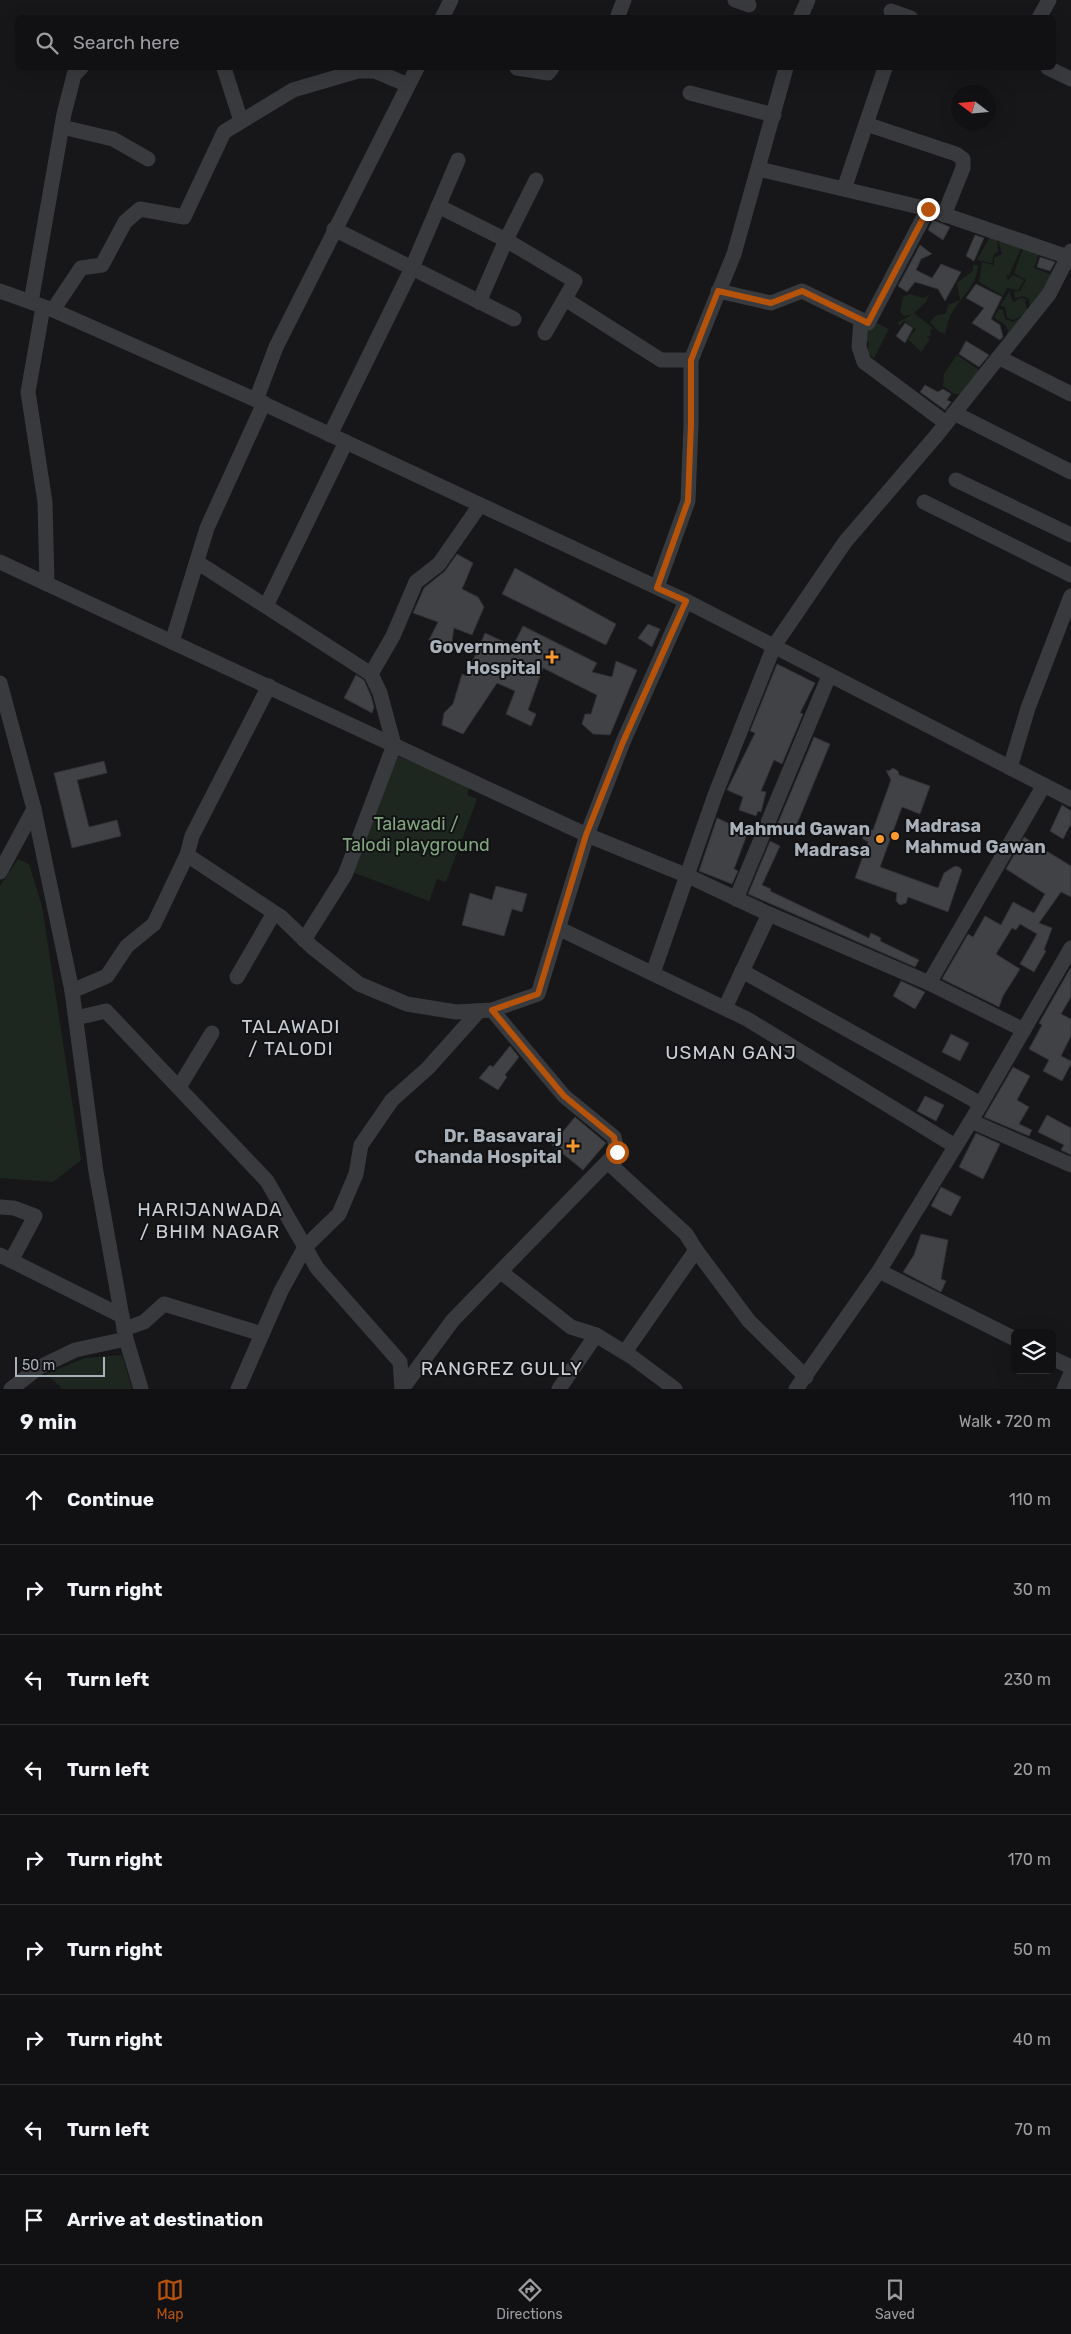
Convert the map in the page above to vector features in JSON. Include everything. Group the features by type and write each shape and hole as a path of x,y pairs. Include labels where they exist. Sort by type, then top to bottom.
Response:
{"street":[{"path":"444,15 451,0"},
{"path":"619,15 624,0"},
{"path":"801,15 808,0"},
{"path":"1042,15 1049,0"},
{"path":"48,584 45,502 28,392 43,306 62,127 74,75 79,70"},
{"path":"225,70 241,121"},
{"path":"172,642 207,528 260,402 276,346 416,70"},
{"path":"529,70 548,73 550,70"},
{"path":"657,588 688,501 691,360 734,254 785,70"},
{"path":"844,189 884,70"},
{"path":"1052,70 1071,79"},
{"path":"43,306 81,268 102,265 125,222 140,209 184,217 224,132 241,121 293,90 358,71 375,71 408,85"},
{"path":"690,93 774,115"},
{"path":"866,124 956,154 963,159 963,168 944,215"},
{"path":"62,127 112,139 148,159"},
{"path":"330,435 412,268 458,160"},
{"path":"653,973 716,795 774,646 845,542 1000,358 1050,294 1069,254 928,209 759,169"},
{"path":"479,302 506,240 536,180"},
{"path":"438,206 506,240 576,282 545,333"},
{"path":"718,291 771,303 802,291 868,323 928,209"},
{"path":"334,229 514,319"},
{"path":"0,291 43,306 260,402 686,601 1071,799"},
{"path":"565,299 661,360 691,360"},
{"path":"861,320 859,347 864,362 950,418 1071,472"},
{"path":"1000,358 1071,394"},
{"path":"266,606 346,442"},
{"path":"956,480 1071,535"},
{"path":"924,502 1071,575"},
{"path":"371,674 393,636 416,582 439,564 480,505"},
{"path":"0,562 586,835 688,876 769,914 929,983 1024,1030"},
{"path":"197,562 371,674 380,693 394,745 345,875 304,940"},
{"path":"1010,768 1028,708 1071,596"},
{"path":"187,855 274,913 359,984 407,1004 456,1012 485,1010 538,994 560,929 586,835 623,742 686,601"},
{"path":"736,899 829,676"},
{"path":"0,683 34,809 72,991 96,1172 124,1328 141,1389"},
{"path":"72,991 107,976 127,946 154,924 187,855 192,836 269,686"},
{"path":"929,983 1044,785"},
{"path":"0,872 34,809"},
{"path":"237,977 274,913"},
{"path":"725,1008 769,914"},
{"path":"560,929 748,1019 955,1146"},
{"path":"485,1010 564,1096 614,1137 617,1152 613,1167 686,1234 749,1321 801,1383 879,1271 971,1121 1071,948"},
{"path":"742,971 981,1104"},
{"path":"238,1389 281,1291 305,1247 339,1214 356,1174 361,1145 392,1100 428,1068 485,1010"},
{"path":"76,1018 106,1011 267,1181 317,1268 400,1362 402,1389 453,1320 617,1152"},
{"path":"179,1087 212,1033"},
{"path":"971,1121 1071,1165"},
{"path":"0,1207 14,1208 36,1216 6,1258 124,1328"},
{"path":"624,1352 696,1250"},
{"path":"879,1271 1011,1337"},
{"path":"501,1272 571,1327 596,1335 624,1352 675,1389"},
{"path":"12,1389 38,1368 124,1328 144,1322 164,1304 262,1334"},
{"path":"559,1389 596,1335"},
{"path":"1056,1360 1071,1367"},
{"path":"1064,1389 1071,1373"}],"green space":[{"path":"1007,229 1026,237 1009,275 1006,275 1008,280 1013,275 1024,280 1018,290 1007,288 1003,296 979,282 982,262 993,265 994,268 994,258 1002,254 999,243"},
{"path":"991,235 997,238 998,252 994,254 992,263 977,260"},
{"path":"1024,246 1040,251 1034,268 1052,275 1044,296 997,355 997,348 1006,338 1008,330 1005,325 994,317 999,309 1003,310 1005,319 1013,322 1020,318 1025,319 1030,312 1029,299 1023,296 1015,298 1014,292 1020,291 1026,280 1014,273"},
{"path":"973,265 978,265 972,285 951,314 945,334 938,331 930,322 935,316 946,313 948,305 960,300 957,283 973,271"},
{"path":"1009,292 1013,302 1021,298 1026,299 1025,304 1028,311 1025,315 1013,320 1007,317 1005,307 1000,306"},
{"path":"910,294 923,298 929,295 926,302 914,313 933,328 930,330 931,335 927,337 930,339 921,352 908,339 916,329 904,321 899,326 898,322 913,314 904,316 900,312 903,297"},
{"path":"872,321 889,329 874,358 867,353 869,342 862,340"},
{"path":"994,351 994,358 962,394 954,394 943,386 944,374 957,355 979,370"},
{"name":"Talawadi / Talodi playground","path":"397,756 470,786 467,795 477,799 446,882 437,879 429,901 352,872"},
{"path":"18,859 29,864 42,906 81,1160 53,1182 0,1178 0,886"},
{"path":"122,1355 132,1389 60,1389 61,1387 46,1374 85,1358"}],"building":[{"path":"933,220 950,227 943,240 928,230"},
{"path":"975,235 984,238 974,261 966,256"},
{"path":"920,245 932,254 921,259 916,270 932,278 941,264 961,272 945,301 938,289 915,282 907,292 898,286"},
{"path":"1040,257 1055,262 1050,271 1037,267"},
{"path":"976,284 1002,297 991,319 1000,325 1003,337 1000,340 972,323 984,308 966,298"},
{"path":"905,323 913,328 905,343 896,336"},
{"path":"966,341 989,355 979,367 959,354"},
{"path":"925,385 938,392 943,389 951,394 947,400 951,402 945,410 920,392"},
{"path":"457,554 473,563 462,589 478,597 484,607 472,635 454,628 451,648 429,640 438,622 413,613 424,588 445,571"},
{"path":"515,568 616,624 606,645 502,594"},
{"path":"648,624 660,629 652,647 638,638"},
{"path":"523,626 597,663 592,672 612,677 616,661 637,670 610,735 593,734 582,724 585,714 591,714 597,695 543,668 528,710 536,714 531,726 506,714 515,691 497,683 463,734 442,725 444,713 453,704 462,674 466,676 485,633 513,646"},
{"path":"777,664 815,683 800,713 803,714 782,764 774,760 761,791 766,792 761,812 758,811 756,816 739,810 743,797 727,790 755,733 750,731"},
{"path":"356,675 364,680 371,696 374,707 372,713 344,698"},
{"path":"814,737 830,744 794,831 777,825"},
{"path":"104,761 107,773 77,780 89,827 117,820 121,836 72,848 54,773"},
{"name":"Mahmud Gawan Madrasa","path":"893,768 898,771 899,775 930,786 920,814 902,807 880,867 938,888 944,873 955,866 959,867 962,870 948,912 908,897 906,903 900,905 896,901 897,893 855,878 868,842 863,839 861,833 865,830 873,830 891,780 886,770 889,771"},
{"path":"1062,805 1071,811 1071,824 1063,839 1050,831"},
{"path":"717,818 748,832 734,869 738,871 732,884 699,871"},
{"path":"1024,837 1071,866 1071,897 1061,892 1039,923 1052,928 1044,950 1046,951 1034,972 1020,964 1037,934 1020,924 1016,930 1012,928 996,954 1020,969 1003,996 999,1007 942,979 968,934 973,937 985,916 1001,925 1013,902 1034,913 1045,894 1006,869"},
{"path":"770,841 780,846 762,885 771,889 770,891 869,938 871,933 881,938 880,941 919,960 915,967 748,894"},
{"path":"496,886 527,894 522,912 512,909 504,936 462,925 470,893 492,900"},
{"path":"1071,967 1071,997 1061,1014 1071,1019 1071,1036 1061,1056 1071,1061 1071,1064 1062,1081 1043,1071 1049,1060 1029,1049 1042,1025 1039,1023"},
{"path":"901,981 925,992 915,1009 893,996"},
{"path":"951,1034 969,1043 960,1061 942,1052"},
{"path":"510,1046 519,1057 505,1075 507,1077 498,1090 479,1078 490,1065 493,1067"},
{"path":"1013,1067 1030,1076 1017,1100 1029,1107 1019,1124 1032,1130 1029,1136 984,1117"},
{"path":"925,1096 944,1105 936,1121 917,1111"},
{"path":"1047,1115 1071,1128 1071,1155 1061,1150 1064,1145 1038,1132"},
{"path":"575,1117 606,1143 583,1170 552,1145"},
{"path":"976,1133 1000,1144 983,1179 959,1167"},
{"path":"941,1187 961,1197 951,1216 931,1206"},
{"path":"921,1234 948,1240 941,1279 946,1281 941,1292 903,1272 914,1255"}],"place":[{"name":"Government Hospital","path":"552,657"},
{"name":"Madrasa Mahmud Gawan","path":"895,836"},
{"name":"Mahmud Gawan Madrasa","path":"880,839"},
{"name":"Dr. Basavaraj Chanda Hospital","path":"573,1146"}],"district":[{"name":"TALAWADI / TALODI","path":"291,1037"},
{"name":"USMAN GANJ","path":"731,1052"},
{"name":"HARIJANWADA / BHIM NAGAR","path":"210,1220"},
{"name":"RANGREZ GULLY","path":"502,1368"}],"route":[{"path":"617,1152 614,1137 564,1096 492,1010 538,994 560,929 586,835 623,742 686,601 657,588 688,501 691,360 718,291 771,303 802,291 868,323 928,209"}]}
